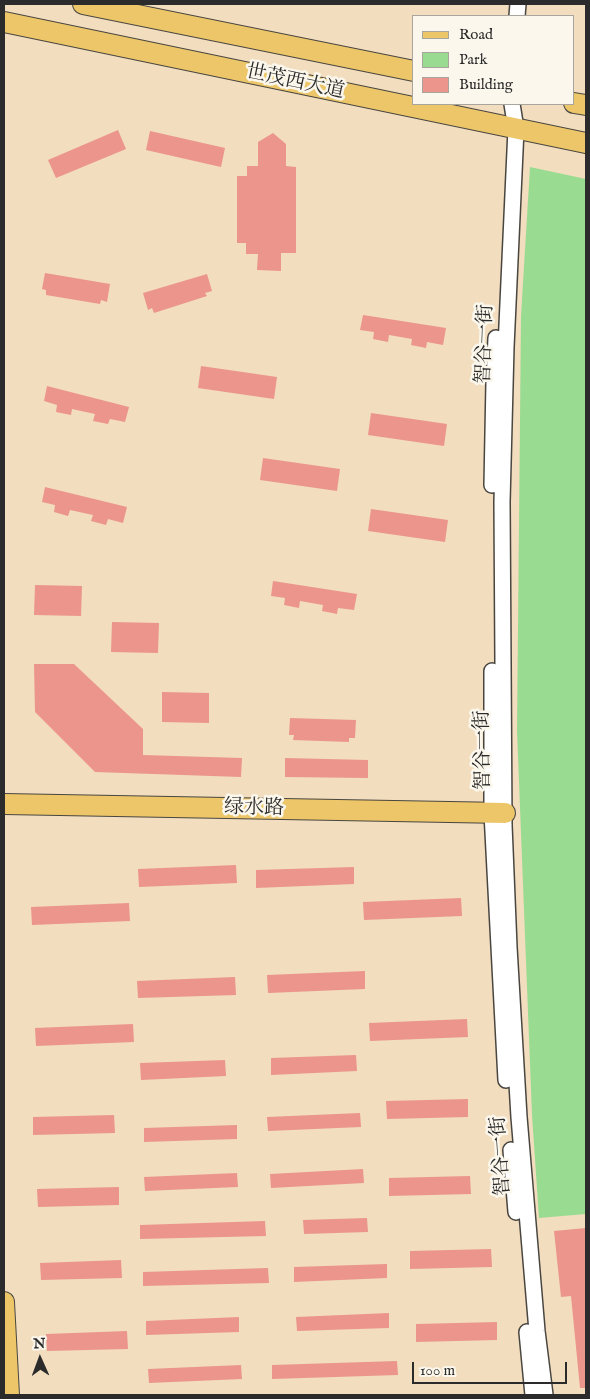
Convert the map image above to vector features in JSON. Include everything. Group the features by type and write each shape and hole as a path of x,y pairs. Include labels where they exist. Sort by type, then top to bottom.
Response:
{"main road":[{"name":"世茂西大道","path":"83,4 412,72"},
{"name":"世茂西大道","path":"4,22 586,143"},
{"name":"绿水路","path":"4,804 498,819"},
{"name":"绿水路","path":"4,818 498,819"},
{"path":"4,1302 9,1395"}],"street":[{"name":"智谷一街","path":"512,105 494,382 492,538 502,1014 512,1171 533,1395"},
{"name":"智谷一街","path":"498,819 509,946 519,1117 537,1331 545,1395"}],"green space":[{"path":"530,167 586,179 586,1214 539,1218 532,1115 517,731 521,316"}],"building":[{"path":"118,130 126,149 56,178 48,160"},
{"path":"150,131 225,148 221,167 146,150"},
{"path":"273,133 286,144 286,166 296,167 296,253 281,253 281,271 257,270 258,254 246,254 246,243 237,243 237,176 247,176 247,166 258,166 258,142"},
{"path":"45,273 110,284 107,302 101,300 100,304 46,295 46,290 42,289"},
{"path":"207,274 212,291 205,293 207,296 154,313 152,308 148,310 143,293"},
{"path":"363,315 446,328 443,345 427,342 426,348 411,345 412,339 389,335 388,342 373,339 374,332 360,330"},
{"path":"201,366 277,377 274,399 198,388"},
{"path":"47,386 129,407 125,422 110,419 108,424 93,421 95,414 72,409 71,415 56,412 57,405 44,401"},
{"path":"371,413 447,424 444,446 368,435"},
{"path":"263,458 340,469 337,491 260,480"},
{"path":"45,487 127,507 123,523 108,519 106,525 91,521 93,515 70,510 68,516 54,512 55,505 42,502"},
{"path":"371,509 448,520 445,542 368,531"},
{"path":"273,581 357,594 354,610 338,608 337,614 322,611 323,605 300,601 299,608 284,605 285,598 271,596"},
{"path":"35,585 82,586 81,616 34,615"},
{"path":"112,622 159,623 158,653 111,652"},
{"path":"34,664 74,664 143,729 143,755 242,758 241,777 95,772 35,712"},
{"path":"162,692 209,693 209,723 162,722"},
{"path":"290,718 356,720 355,738 349,738 349,742 293,740 294,735 289,735"},
{"path":"285,758 368,760 368,778 285,777"},
{"path":"236,865 237,883 139,887 138,869"},
{"path":"354,867 354,884 256,888 256,870"},
{"path":"461,898 462,916 364,920 363,902"},
{"path":"129,903 130,921 32,925 31,907"},
{"path":"365,971 365,989 268,993 267,975"},
{"path":"235,977 236,995 138,998 137,981"},
{"path":"467,1019 468,1037 370,1041 369,1023"},
{"path":"133,1024 134,1042 36,1046 35,1028"},
{"path":"356,1055 357,1071 271,1075 271,1058"},
{"path":"225,1060 226,1076 141,1080 140,1063"},
{"path":"468,1099 468,1117 387,1119 386,1101"},
{"path":"360,1113 361,1127 268,1131 267,1117"},
{"path":"114,1115 115,1133 33,1135 33,1117"},
{"path":"237,1125 237,1139 144,1142 144,1128"},
{"path":"363,1169 364,1183 271,1188 270,1174"},
{"path":"237,1173 238,1187 145,1191 144,1177"},
{"path":"470,1176 471,1194 389,1196 389,1178"},
{"path":"119,1187 119,1205 38,1207 37,1189"},
{"path":"367,1218 368,1232 304,1234 303,1220"},
{"path":"265,1221 266,1236 140,1239 140,1225"},
{"path":"586,1228 586,1388 580,1388 571,1296 561,1297 554,1231"},
{"path":"491,1249 492,1267 410,1269 410,1251"},
{"path":"121,1260 122,1278 41,1280 40,1263"},
{"path":"387,1264 387,1278 294,1282 294,1267"},
{"path":"268,1268 269,1283 143,1286 143,1272"},
{"path":"389,1313 389,1328 297,1331 296,1317"},
{"path":"239,1317 239,1332 146,1335 146,1321"},
{"path":"497,1322 497,1340 416,1342 416,1324"},
{"path":"127,1331 128,1349 47,1351 46,1334"},
{"path":"397,1361 398,1375 272,1379 272,1365"},
{"path":"241,1365 242,1379 149,1383 148,1369"}]}
